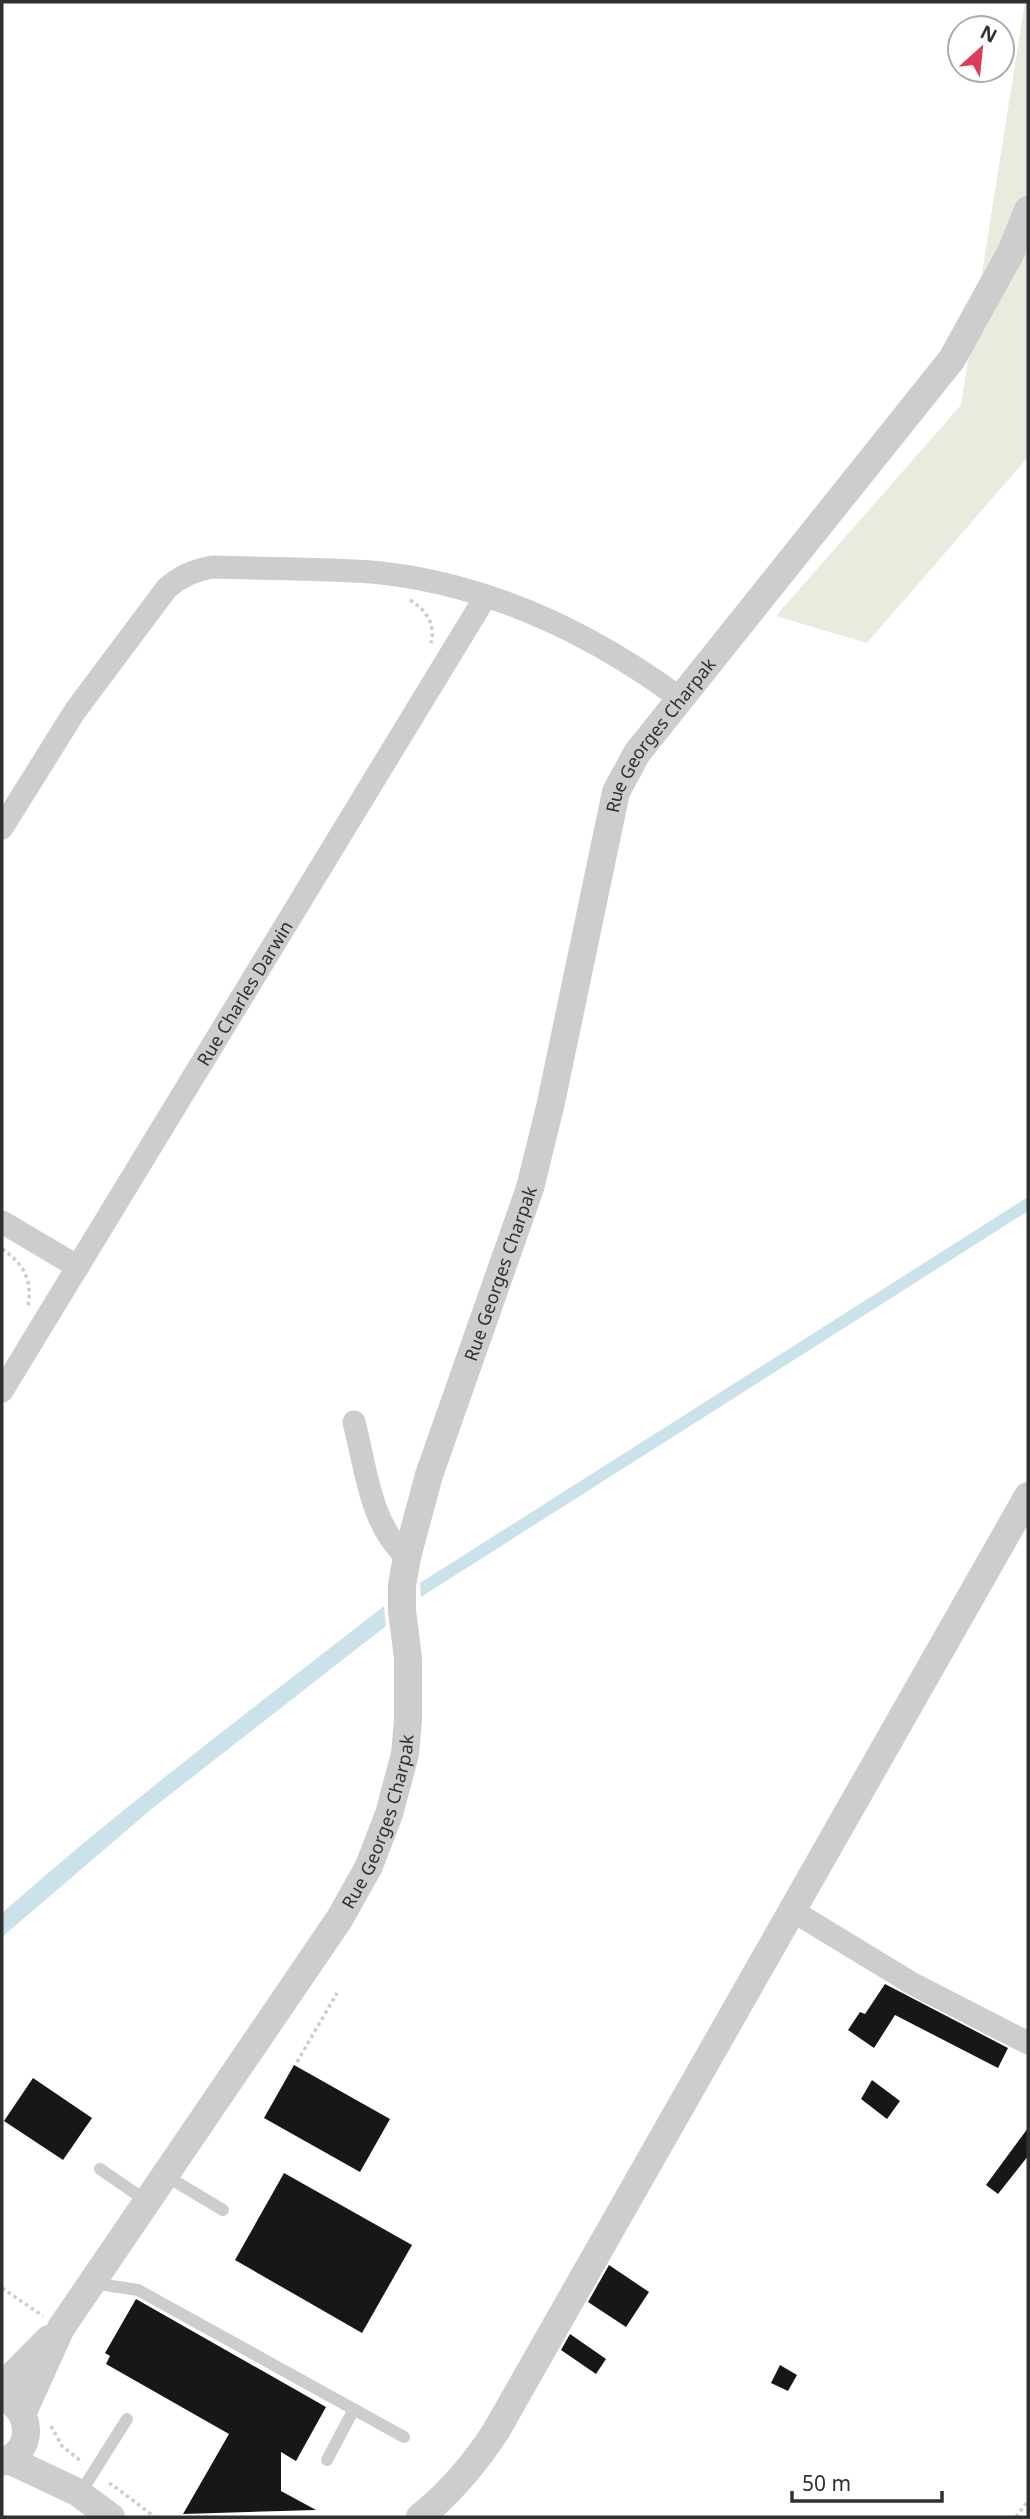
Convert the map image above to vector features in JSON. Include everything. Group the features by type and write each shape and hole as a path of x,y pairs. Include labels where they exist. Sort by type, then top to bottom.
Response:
{"street":[{"name":"Rue Georges Charpak","path":"2,2386 93,2283 340,1918 369,1866 389,1814 405,1754 408,1658 402,1611 402,1585 407,1557 429,1475 530,1188 551,1107 616,792 637,753 952,359 1011,252 1028,210"},
{"path":"2,828 75,711 167,588 194,570 212,568 375,573 486,596 527,610 606,647 681,699"},
{"name":"Rue Charles Darwin","path":"2,1391 486,596"},
{"path":"2,1222 78,1267"},
{"path":"354,1422 378,1516 395,1546 407,1557"},
{"path":"420,2517 459,2482 496,2431 1028,1496"},
{"path":"793,1910 871,1961 1028,2043"},
{"name":"Rue Georges Charpak","path":"5,2461 24,2444 17,2414 55,2323"},
{"path":"17,2414 77,2492"},
{"path":"5,2461 77,2492 111,2517"}],"lane":[{"path":"100,2169 148,2202"},
{"path":"166,2176 223,2210"},
{"path":"93,2283 138,2290 404,2437"},
{"path":"327,2460 354,2409"},
{"path":"77,2492 86,2484 127,2419"}],"path":[{"path":"409,599 421,601"},
{"path":"2,1249 15,1258 27,1274 30,1293 27,1309"},
{"path":"298,2062 337,1993"},
{"path":"2,2288 55,2323"},
{"path":"1016,2517 1028,2501"}],"shaded area":[{"path":"1025,2 1028,2 1028,457 867,643 776,616 961,405 1012,84 1016,84 1016,59"}],"water":[{"path":"1028,1197 1028,1211 421,1597 420,1583"},
{"path":"384,1606 386,1626 154,1807 2,1937 2,1913 48,1873 190,1757"}],"building":[{"path":"885,1984 1008,2048 998,2068 895,2015 874,2048 848,2030 860,2012 865,2014"},
{"path":"294,2065 390,2119 360,2172 264,2118"},
{"path":"33,2078 92,2118 63,2160 4,2121"},
{"path":"872,2080 900,2101 887,2119 861,2099"},
{"path":"1028,2128 1028,2156 998,2194 986,2185"},
{"path":"284,2173 412,2245 362,2333 235,2260"},
{"path":"609,2265 649,2292 626,2327 588,2302"},
{"path":"136,2299 326,2407 296,2461 281,2452 281,2491 316,2510 183,2514 229,2434 106,2364 110,2356 105,2353"},
{"path":"570,2334 606,2359 596,2374 561,2350"},
{"path":"780,2365 797,2375 788,2391 771,2383"}]}
